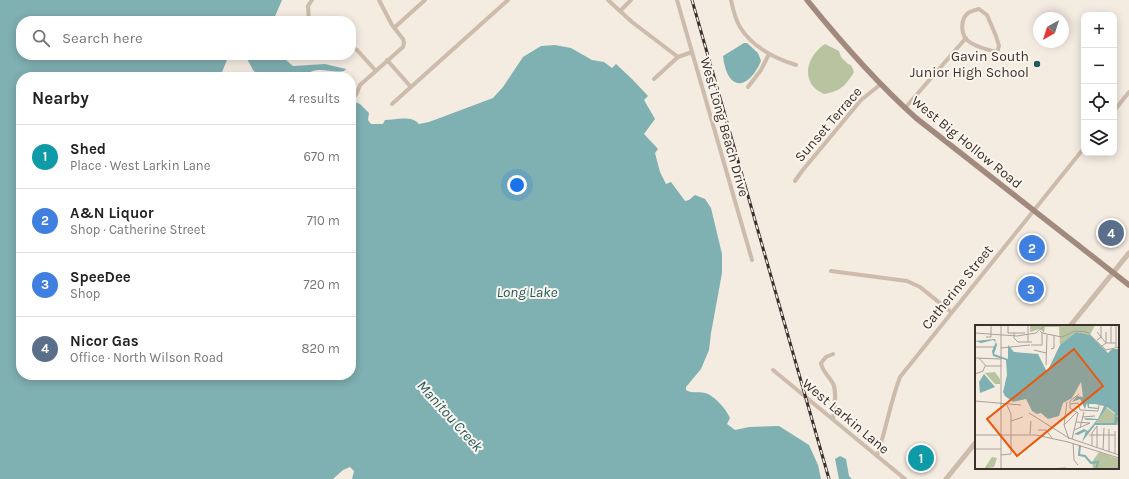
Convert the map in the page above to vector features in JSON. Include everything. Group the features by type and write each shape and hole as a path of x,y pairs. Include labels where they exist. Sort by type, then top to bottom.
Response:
{"main road":[{"name":"West Big Hollow Road","path":"807,0 842,43 916,118 1129,285"}],"street":[{"path":"309,16 308,6 312,0"},
{"path":"356,95 360,85 403,47 404,43 402,36 395,28 379,0"},
{"path":"395,28 425,0"},
{"path":"392,104 508,0"},
{"path":"608,0 650,37 678,58"},
{"path":"620,11 630,0"},
{"name":"West Long Beach Drive","path":"677,0 752,260"},
{"path":"731,0 735,17 745,34 769,54 779,60 796,65"},
{"path":"979,9 987,16 996,36 999,46 997,52 983,48 966,38 962,28 964,20 968,14 979,9"},
{"path":"905,108 966,38"},
{"path":"356,50 376,71"},
{"path":"654,79 678,58 692,52"},
{"path":"748,87 761,70 769,54"},
{"path":"388,60 411,87"},
{"name":"Sunset Terrace","path":"795,181 861,100 881,84"},
{"path":"1117,107 1129,92"},
{"name":"Catherine Street","path":"877,456 882,443 894,393 900,377 1081,152"},
{"path":"1071,325 1129,253"},
{"path":"831,271 907,281 920,287 951,312"},
{"path":"832,419 835,389 832,381 823,370 821,363 826,357 833,354"},
{"name":"West Larkin Lane","path":"773,370 905,479"},
{"path":"946,479 975,443"}],"green space":[{"path":"825,44 839,51 841,57 851,65 854,72 842,88 824,94 812,85 808,76 808,70 813,56"}],"water":[{"name":"Long Lake","path":"0,0 282,0 275,16 16,16 16,60 227,60 222,72 16,72 16,380 356,380 356,102 369,113 368,120 371,124 383,124 385,120 403,119 416,121 419,124 429,122 493,98 503,87 523,57 541,46 555,45 571,48 592,60 604,62 612,68 616,64 632,79 648,96 644,100 655,119 644,134 658,149 655,153 660,172 666,184 671,182 685,201 689,200 695,195 705,199 711,208 722,254 722,273 709,350 701,369 686,387 686,390 709,394 723,407 730,418 727,424 735,430 749,427 779,426 809,445 818,465 821,479 352,479 354,471 350,467 343,470 333,479 0,479"},
{"path":"744,43 747,43 758,53 761,61 756,71 750,78 739,83 733,81 729,76 725,68 723,56"},
{"path":"248,60 286,60 293,66 325,64 346,69 339,72 318,70 310,72 255,72"},
{"path":"840,456 846,459 849,476 852,479 839,479 835,459"}],"railway":[{"path":"692,0 829,479"}],"place":[{"name":"Gavin South Junior High School","path":"1037,64"},
{"name":"Nicor Gas","path":"1111,233"},
{"name":"A&N Liquor","path":"1032,248"},
{"name":"SpeeDee","path":"1031,289"},
{"name":"Shed","path":"921,458"}],"water label":[{"name":"Manitou Creek","path":"450,416"}]}
